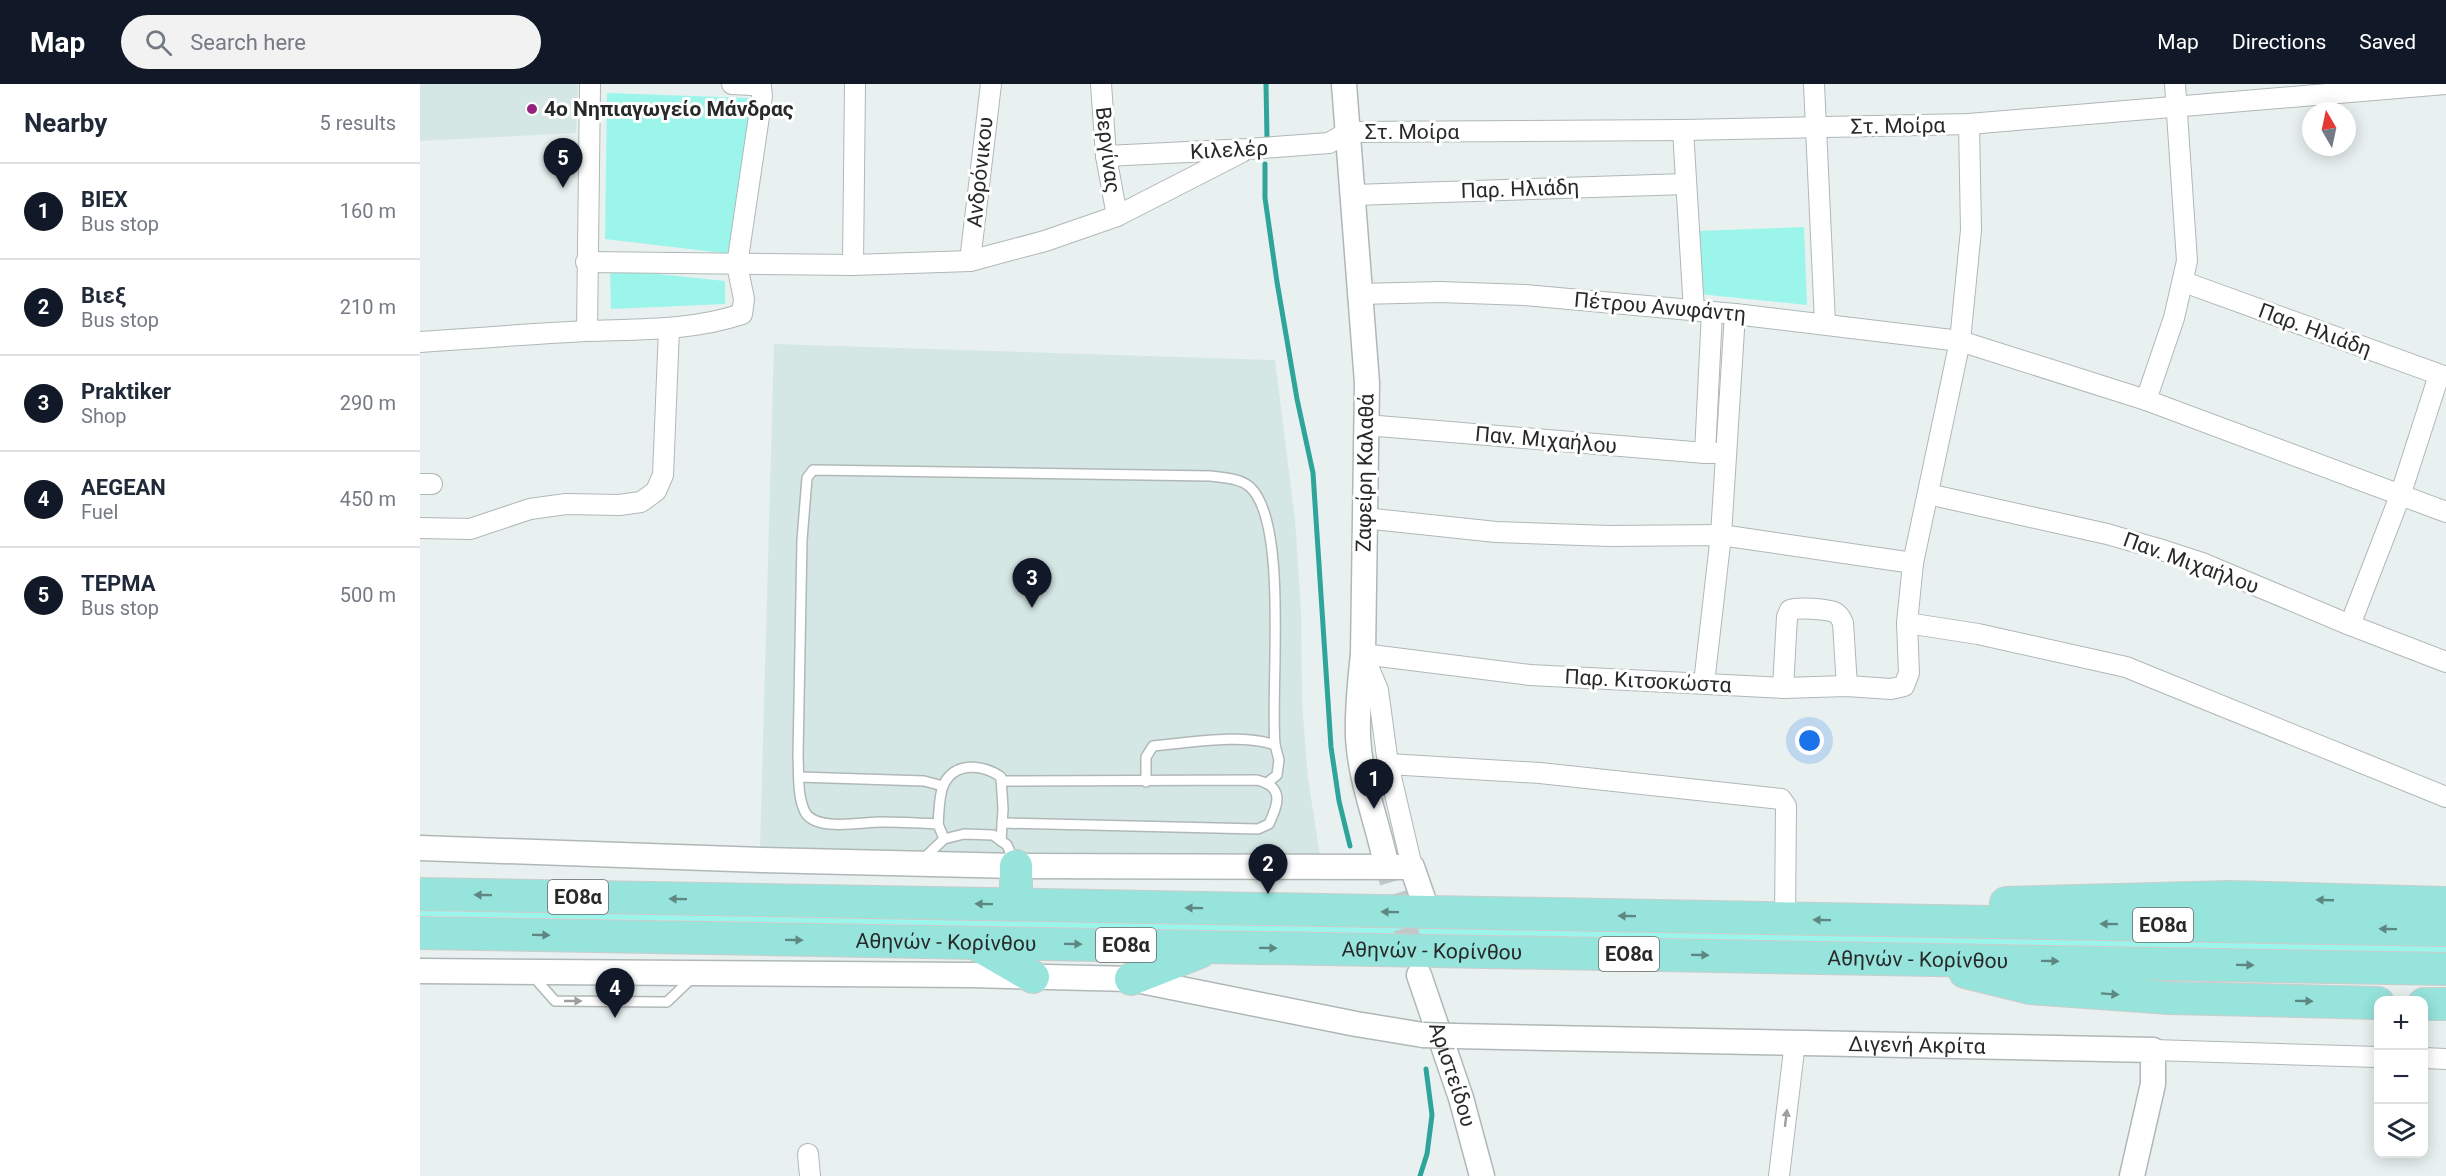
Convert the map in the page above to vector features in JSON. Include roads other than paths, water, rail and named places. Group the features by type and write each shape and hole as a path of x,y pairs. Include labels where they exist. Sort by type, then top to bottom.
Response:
{"highway":[{"path":"1009,853 1016,905"},
{"name":"Αθηνών - Κορίνθου","path":"420,894 2446,930"},
{"path":"1880,921 1990,903 2162,898 2446,903"},
{"name":"Αθηνών - Κορίνθου","path":"420,933 2446,969"},
{"path":"975,943 1033,976"},
{"path":"1131,979 1213,947"},
{"path":"1908,958 2030,988 2170,998 2374,1003"},
{"path":"2428,1004 2446,1004"}],"street":[{"path":"587,331 586,262 590,84"},
{"path":"420,342 587,331 669,329 724,320 742,314 744,299 737,265 762,96 761,87 752,84 732,84"},
{"path":"853,265 855,84"},
{"name":"Ανδρόνικου","path":"970,261 991,84"},
{"name":"Βεργίνας","path":"1101,84 1106,156 1117,216"},
{"name":"Ζαφείρη Καλαθά","path":"1344,84 1367,384 1363,654 1358,738 1364,774 1385,859"},
{"path":"1814,84 1825,323"},
{"path":"2146,400 2184,282 2187,261 2175,84"},
{"name":"Στ. Μοίρα","path":"1348,132 1683,130 1969,124 2446,84"},
{"path":"1969,124 1971,230 1960,341 1913,563 1907,623 1978,634 2126,667 2446,797"},
{"path":"1683,130 1686,184 1703,312 1705,453"},
{"name":"Κιλελέρ","path":"1106,156 1329,143 1348,132"},
{"path":"586,262 853,265 970,261 1045,242 1117,216 1248,149"},
{"name":"Παρ. Ηλιάδη","path":"1354,195 1686,184"},
{"name":"Παρ. Ηλιάδη","path":"2184,282 2443,376"},
{"name":"Πέτρου Ανυφάντη","path":"1359,294 1440,292 1525,295 1825,323 1960,341 2146,400 2446,512"},
{"path":"1704,683 1720,535 1735,314"},
{"path":"420,528 470,529 530,509 566,504 619,505 641,502 656,491 663,476 669,329"},
{"path":"2350,625 2443,376"},
{"name":"Παν. Μιχαήλου","path":"1366,425 1726,453"},
{"name":"Παν. Μιχαήλου","path":"1928,494 2107,534 2159,549 2202,563 2350,625 2446,662"},
{"path":"1364,518 1496,532 1609,536 1720,535 1913,563"},
{"path":"1783,688 1787,618 1790,610 1796,608 1834,612 1840,617 1843,623 1847,686"},
{"name":"Παρ. Κιτσοκώστα","path":"1363,654 1530,675 1783,688 1847,686 1891,689 1904,686 1909,673 1907,623"},
{"path":"1363,654 1378,690 1388,764 1412,867 1428,913"},
{"path":"1388,764 1540,773 1781,799 1785,806 1785,919"},
{"path":"420,848 919,864 1009,853 1412,867"},
{"name":"Διγενή Ακρίτα","path":"420,971 1033,976 1131,979 1356,1024 1423,1035 2374,1057"},
{"name":"Αριστείδου","path":"1419,975 1461,1098 1482,1176"},
{"path":"1779,1176 1795,1042"},
{"path":"2132,1176 2153,1084 2153,1050"},
{"path":"2428,1058 2446,1059"},
{"path":"808,1154 810,1176"}],"lane":[{"path":"938,824 880,822 833,825 816,821 806,813 799,777 802,540 807,478 813,470 1211,476 1242,481 1252,488 1266,512 1273,552 1275,612 1273,716 1275,745 1279,760 1277,775 1267,783"},
{"path":"1146,782 1146,757 1153,746 1245,738 1275,745"},
{"path":"944,839 938,824 943,786 953,772 966,766 990,769 1001,777 1002,823 1009,853"},
{"path":"799,777 924,781 943,786"},
{"path":"1001,781 1257,780 1267,783 1274,790 1278,803 1269,824 1258,829 1002,823"},
{"path":"919,864 944,839 964,834 993,835 1009,853"}],"waterway":[{"path":"1266,84 1267,138"},
{"path":"1265,164 1265,198 1277,282 1297,399 1313,473 1331,747 1339,801 1350,846"},
{"path":"1420,1176 1427,1154 1432,1115 1426,1069"}],"tunnel":[{"path":"1385,859 1416,964"}],"place":[{"name":"4ο Νηπιαγωγείο Μάνδρας","path":"532,109"},
{"name":"ΤΕΡΜΑ","path":"563,188"},
{"name":"Praktiker","path":"1032,608"},
{"name":"ΒΙΕΧ","path":"1374,809"},
{"name":"Βιεξ","path":"1268,894"},
{"name":"AEGEAN","path":"615,1018"}]}
